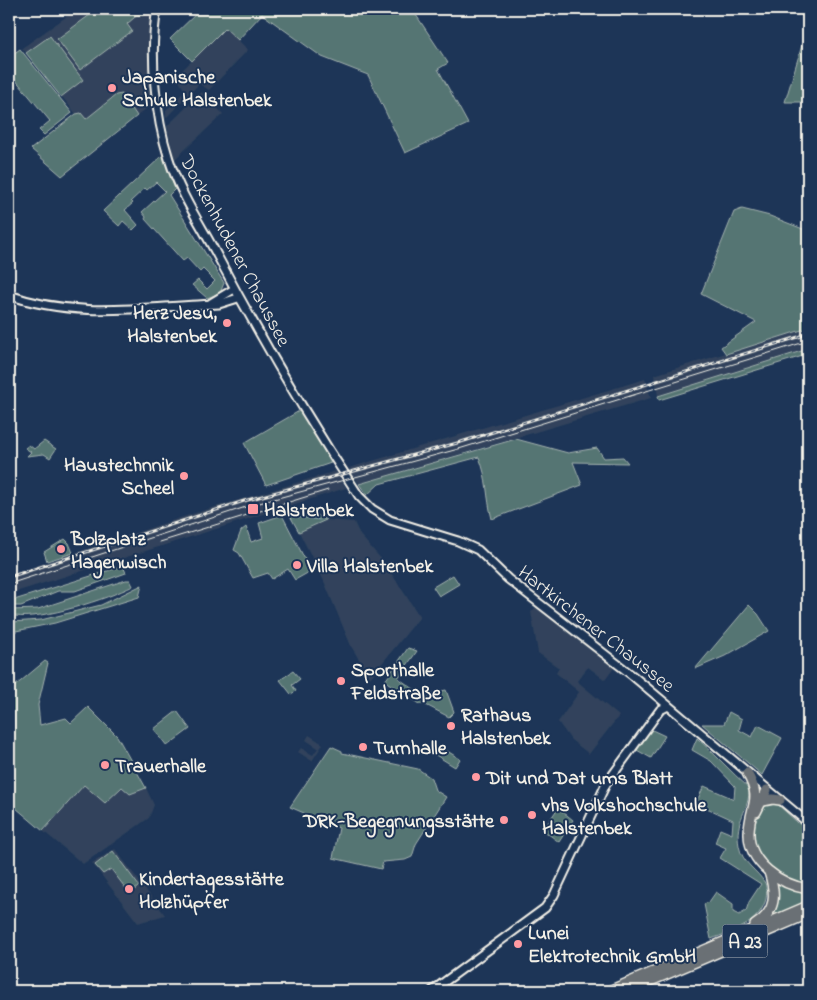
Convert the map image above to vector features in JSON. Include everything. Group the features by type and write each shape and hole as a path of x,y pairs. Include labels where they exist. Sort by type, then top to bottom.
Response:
{"highway":[{"path":"747,773 760,800"},
{"path":"735,937 760,922 771,910 775,895 769,871 751,844 749,832 760,800 767,790"},
{"path":"760,800 774,798 780,800"},
{"path":"769,871 787,884 808,889"},
{"name":"A 23","path":"609,991 808,906"},
{"name":"A 23","path":"627,991 808,914"}],"main road":[{"name":"Dockenhudener Chaussee","path":"157,9 153,57 166,150 180,186 238,298 352,486"},
{"path":"209,304 234,289"},
{"path":"9,296 79,310 116,311 136,308 228,303 238,298"},
{"name":"Hartkirchener Chaussee","path":"352,486 368,505 390,520 458,541 478,550 532,599 586,639 808,823"},
{"path":"432,991 545,908 554,895 606,784 660,710 668,706"}],"shaded area":[{"path":"77,9 151,9 149,58 152,104 62,176 31,149 76,114 22,48"},
{"path":"226,28 248,50 209,90 199,84 166,118 166,110 185,91 176,76"},
{"path":"202,92 223,114 174,160 167,126"},
{"path":"808,328 808,349 658,396 654,375"},
{"path":"645,379 651,398 359,484 349,468"},
{"path":"336,471 346,488 9,594 9,575 195,513"},
{"path":"326,520 354,522 360,535 384,562 420,617 370,678 351,646 323,579 299,532"},
{"path":"536,607 614,668 605,680 588,667 577,681 619,716 589,754 571,740 558,722 579,692 556,673 559,668 538,653 531,612"},
{"path":"309,735 323,744 312,761 298,752 301,748 313,755 318,748 306,740"},
{"path":"84,785 122,787 130,794 146,788 154,805 149,818 83,864 43,831"},
{"name":"Kindertagesstätte Holzhüpfer","path":"115,849 165,915 138,923 92,863"}],"green space":[{"path":"98,9 151,9 150,13 135,17 127,24 132,31 80,70 57,39"},
{"path":"201,9 412,9 448,63 438,69 468,124 405,153 368,75 322,57 262,14 238,40 225,28 192,61 170,39"},
{"path":"808,25 808,102 785,102"},
{"path":"50,36 83,80 61,97 26,53"},
{"path":"20,49 72,113 44,135 39,130 50,121 9,72 9,57"},
{"path":"122,94 137,116 62,176 31,149 76,114 81,113 86,119 116,95"},
{"path":"163,155 175,189 169,195 224,283 220,293 207,298 192,285 198,280 207,289 215,281 203,269 200,272 187,258 183,261 145,219 146,217 142,212 165,191 156,182 147,190 145,188 131,201 133,203 125,210 138,225 133,230 123,221 119,226 103,211"},
{"path":"742,209 770,216 808,231 808,328 726,354 721,347 756,322 701,294 734,212"},
{"path":"808,349 808,361 806,355 659,400 658,396"},
{"path":"301,410 331,463 266,485 244,443"},
{"path":"516,439 568,453 597,448 604,458 623,457 628,463 573,462 582,485 492,519 484,473 479,457 379,484 367,495 359,484"},
{"path":"44,441 56,449 50,458 44,454 27,456 31,452 25,448 29,445 34,449"},
{"path":"298,511 314,514 326,520 299,532 289,514"},
{"path":"282,515 311,571 295,580 288,569 272,579 268,573 253,578 239,553 234,550 241,531 246,527 251,542 263,538 259,523"},
{"name":"Bolzplatz Hagenwisch","path":"65,539 73,553 47,561 44,552"},
{"path":"123,566 126,573 75,591 58,591 21,606 11,606 11,601"},
{"path":"453,575 459,584 439,596 433,587"},
{"path":"130,580 133,586 108,597 58,612 42,615 15,616 11,610 38,609"},
{"path":"142,585 139,597 55,623 11,632 12,622 41,620 101,605"},
{"path":"749,605 758,614 769,631 725,656 695,669"},
{"path":"408,648 417,651 398,678 418,692 417,695 424,699 433,693 446,690 454,712 449,717 424,704 420,704 385,681"},
{"path":"45,661 48,663 38,705 40,725 66,718 71,723 88,707 117,736 146,788 130,794 122,787 105,803 84,785 43,831 9,802 9,691"},
{"path":"293,671 300,679 292,685 296,691 291,694 280,680"},
{"path":"177,711 190,729 167,746 154,729"},
{"path":"729,712 742,719 739,730 752,737 758,725 782,738 762,775 702,724 724,724"},
{"path":"650,729 665,736 651,758 635,749"},
{"path":"697,738 749,788 749,796 740,822 739,846 746,862 762,878 766,890 766,900 756,917 735,930 711,939 704,904 709,902 716,892 733,904 733,912 739,915 746,911 749,902 761,884 720,858 726,848 715,843 720,829 732,834 733,820 696,803 704,786 734,799 735,786 711,761 692,750"},
{"path":"331,746 342,751 342,753 418,769 431,778 435,790 446,797 416,844 412,857 405,860 383,862 381,869 333,858 339,828 290,807"},
{"path":"439,746 460,759 455,767 434,754"},
{"path":"776,803 808,832 808,887 793,882 769,867 760,857 755,845 754,833 757,819 765,804"},
{"path":"558,808 573,820 559,842 543,830"},
{"path":"113,851 139,886 130,894 111,869 103,874 95,865"},
{"path":"774,879 808,892 808,901 771,917"}],"waterway":[{"path":"297,517 320,520"}],"tram line":[{"path":"9,584 252,505 462,448 808,341"},
{"path":"160,542 328,490"}],"railway":[{"path":"9,577 244,501 461,442 808,334"}],"place":[{"name":"Japanische Schule Halstenbek","path":"112,88"},
{"name":"Herz Jesu, Halstenbek","path":"227,323"},
{"name":"Haustechnnik Scheel","path":"184,476"},
{"name":"Halstenbek","path":"253,509"},
{"name":"Bolzplatz Hagenwisch","path":"61,549"},
{"name":"Villa Halstenbek","path":"297,565"},
{"name":"Sporthalle Feldstraße","path":"341,681"},
{"name":"Rathaus Halstenbek","path":"451,726"},
{"name":"Turnhalle","path":"363,747"},
{"name":"Trauerhalle","path":"105,765"},
{"name":"Dit und Dat ums Blatt","path":"476,777"},
{"name":"vhs Volkshochschule Halstenbek","path":"532,815"},
{"name":"DRK-Begegnungsstätte","path":"504,820"},
{"name":"Kindertagesstätte Holzhüpfer","path":"129,889"},
{"name":"Lunei Elektrotechnik GmbH","path":"518,944"}]}
